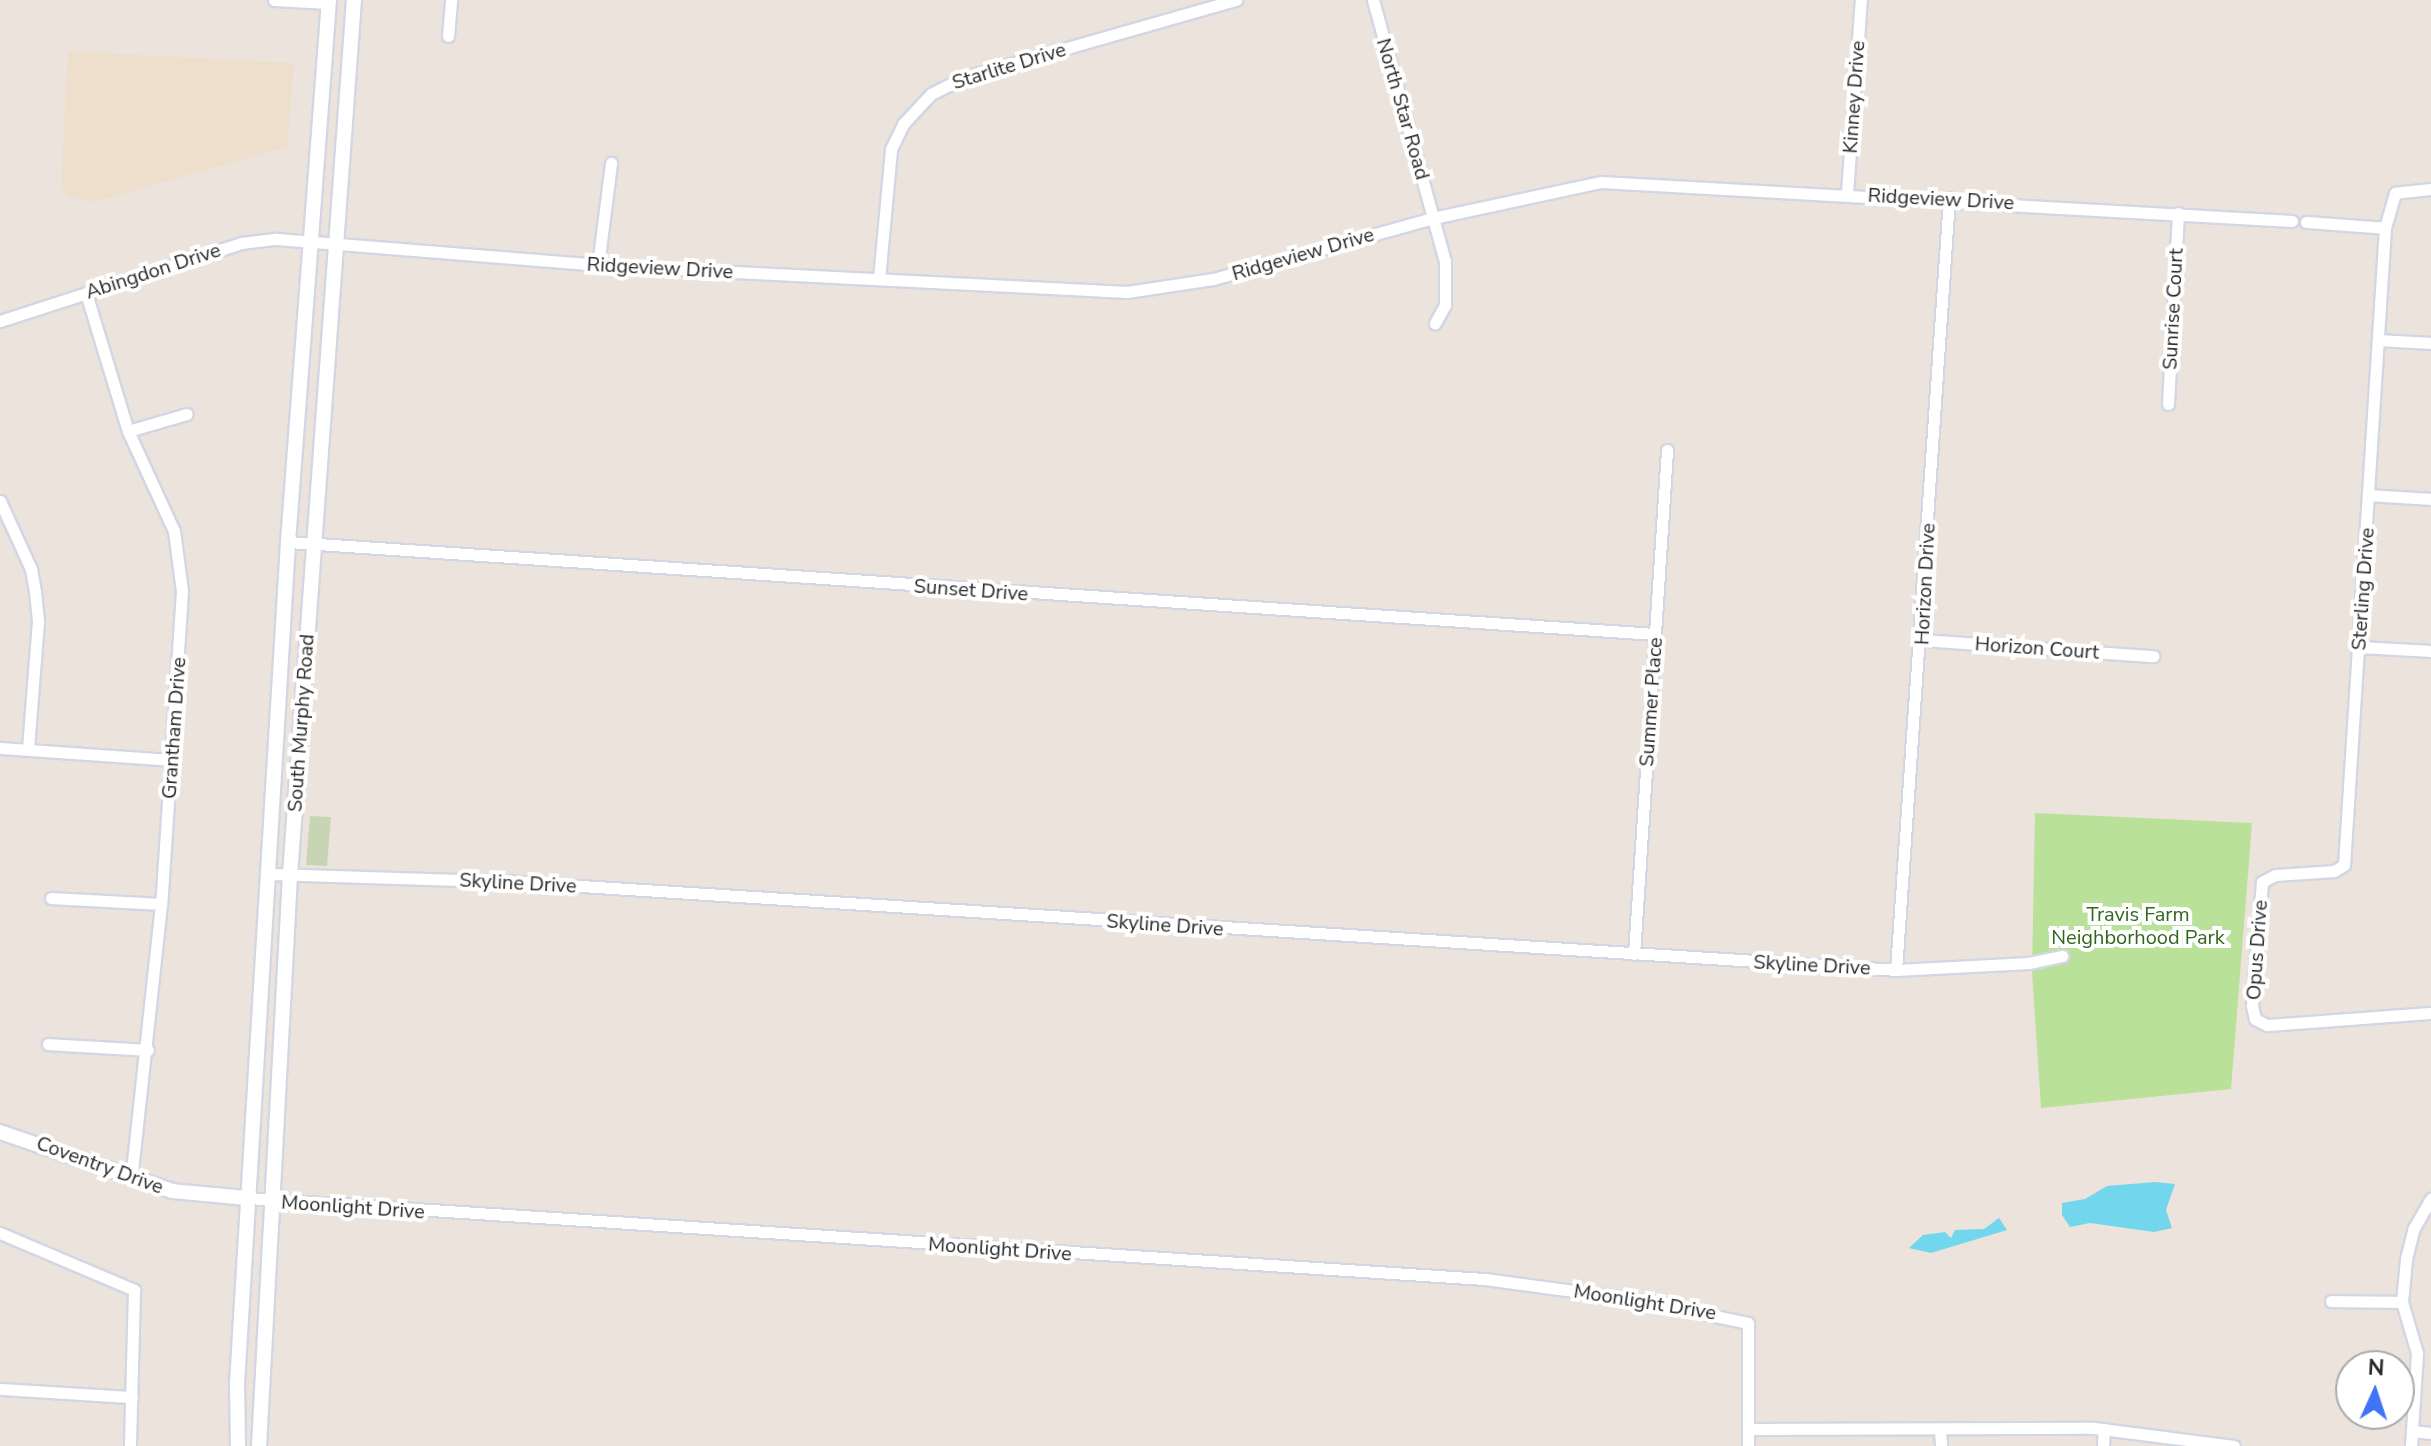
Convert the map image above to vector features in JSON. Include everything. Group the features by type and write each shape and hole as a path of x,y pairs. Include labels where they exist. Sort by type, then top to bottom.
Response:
{"main road":[{"name":"South Murphy Road","path":"259,1446 290,875 333,244 354,0"},
{"name":"South Murphy Road","path":"238,1446 248,1198 288,542 329,1"},
{"name":"Coventry Drive","path":"0,1132 172,1191 248,1198"}],"street":[{"path":"274,0 329,1"},
{"path":"448,36 451,0"},
{"name":"Starlite Drive","path":"879,279 891,149 903,124 931,94 965,77 1236,0"},
{"name":"North Star Road","path":"1373,0 1433,218 1447,294 1435,323"},
{"name":"Kinney Drive","path":"1847,193 1861,0"},
{"path":"598,265 611,163"},
{"name":"Ridgeview Drive","path":"309,242 598,265 879,279 1061,293 1163,289 1433,218 1601,182 1949,198 2292,221"},
{"name":"Sterling Drive","path":"2262,882 2275,875 2334,871 2344,865 2385,228 2395,193 2431,189"},
{"name":"Horizon Drive","path":"1896,970 1922,640 1949,198"},
{"name":"Sunrise Court","path":"2168,404 2178,213"},
{"path":"2306,222 2385,228"},
{"name":"Abingdon Drive","path":"0,321 241,243 309,242"},
{"name":"Grantham Drive","path":"86,293 128,431 163,503 179,560 181,627 161,904 148,1050 131,1178"},
{"path":"2378,340 2431,343"},
{"path":"128,431 187,414"},
{"name":"Summer Place","path":"1634,954 1667,450"},
{"path":"2369,495 2431,499"},
{"path":"0,501 23,548 35,592 38,621 28,749"},
{"name":"Sunset Drive","path":"288,542 1655,634"},
{"name":"Horizon Court","path":"1922,640 2153,656"},
{"path":"2359,647 2431,651"},
{"path":"0,748 172,760"},
{"name":"Skyline Drive","path":"268,874 518,882 1896,970 2029,963 2062,956"},
{"name":"Opus Drive","path":"2262,882 2255,1019 2267,1025 2431,1013"},
{"path":"51,898 161,904"},
{"path":"48,1044 148,1050"},
{"name":"Moonlight Drive","path":"248,1198 272,1202 1485,1279 1648,1301 1748,1323 1748,1429"},
{"path":"2411,1446 2417,1353 2402,1302 2414,1228 2431,1199"},
{"path":"0,1233 134,1290 130,1446"},
{"path":"2331,1301 2402,1302"},
{"path":"0,1389 132,1397"},
{"path":"1748,1446 1748,1429 2104,1429 2234,1446"},
{"path":"2103,1446 2104,1429"},
{"path":"1940,1430 1941,1446"},
{"path":"2412,1431 2431,1433"}],"shaded area":[{"path":"68,51 294,63 287,147 94,202 66,195 61,184"}],"green space":[{"name":"Travis Farm Neighborhood Park","path":"2035,813 2252,823 2231,1089 2041,1108 2032,971"},
{"path":"310,816 331,817 327,866 306,865"}],"water":[{"path":"2155,1182 2175,1184 2166,1210 2172,1228 2154,1232 2090,1223 2070,1227 2062,1215 2062,1203 2085,1199 2107,1186"},
{"path":"1999,1218 2007,1230 1931,1253 1909,1248 1923,1235 1945,1232 1951,1238 1955,1230 1984,1229"}]}
